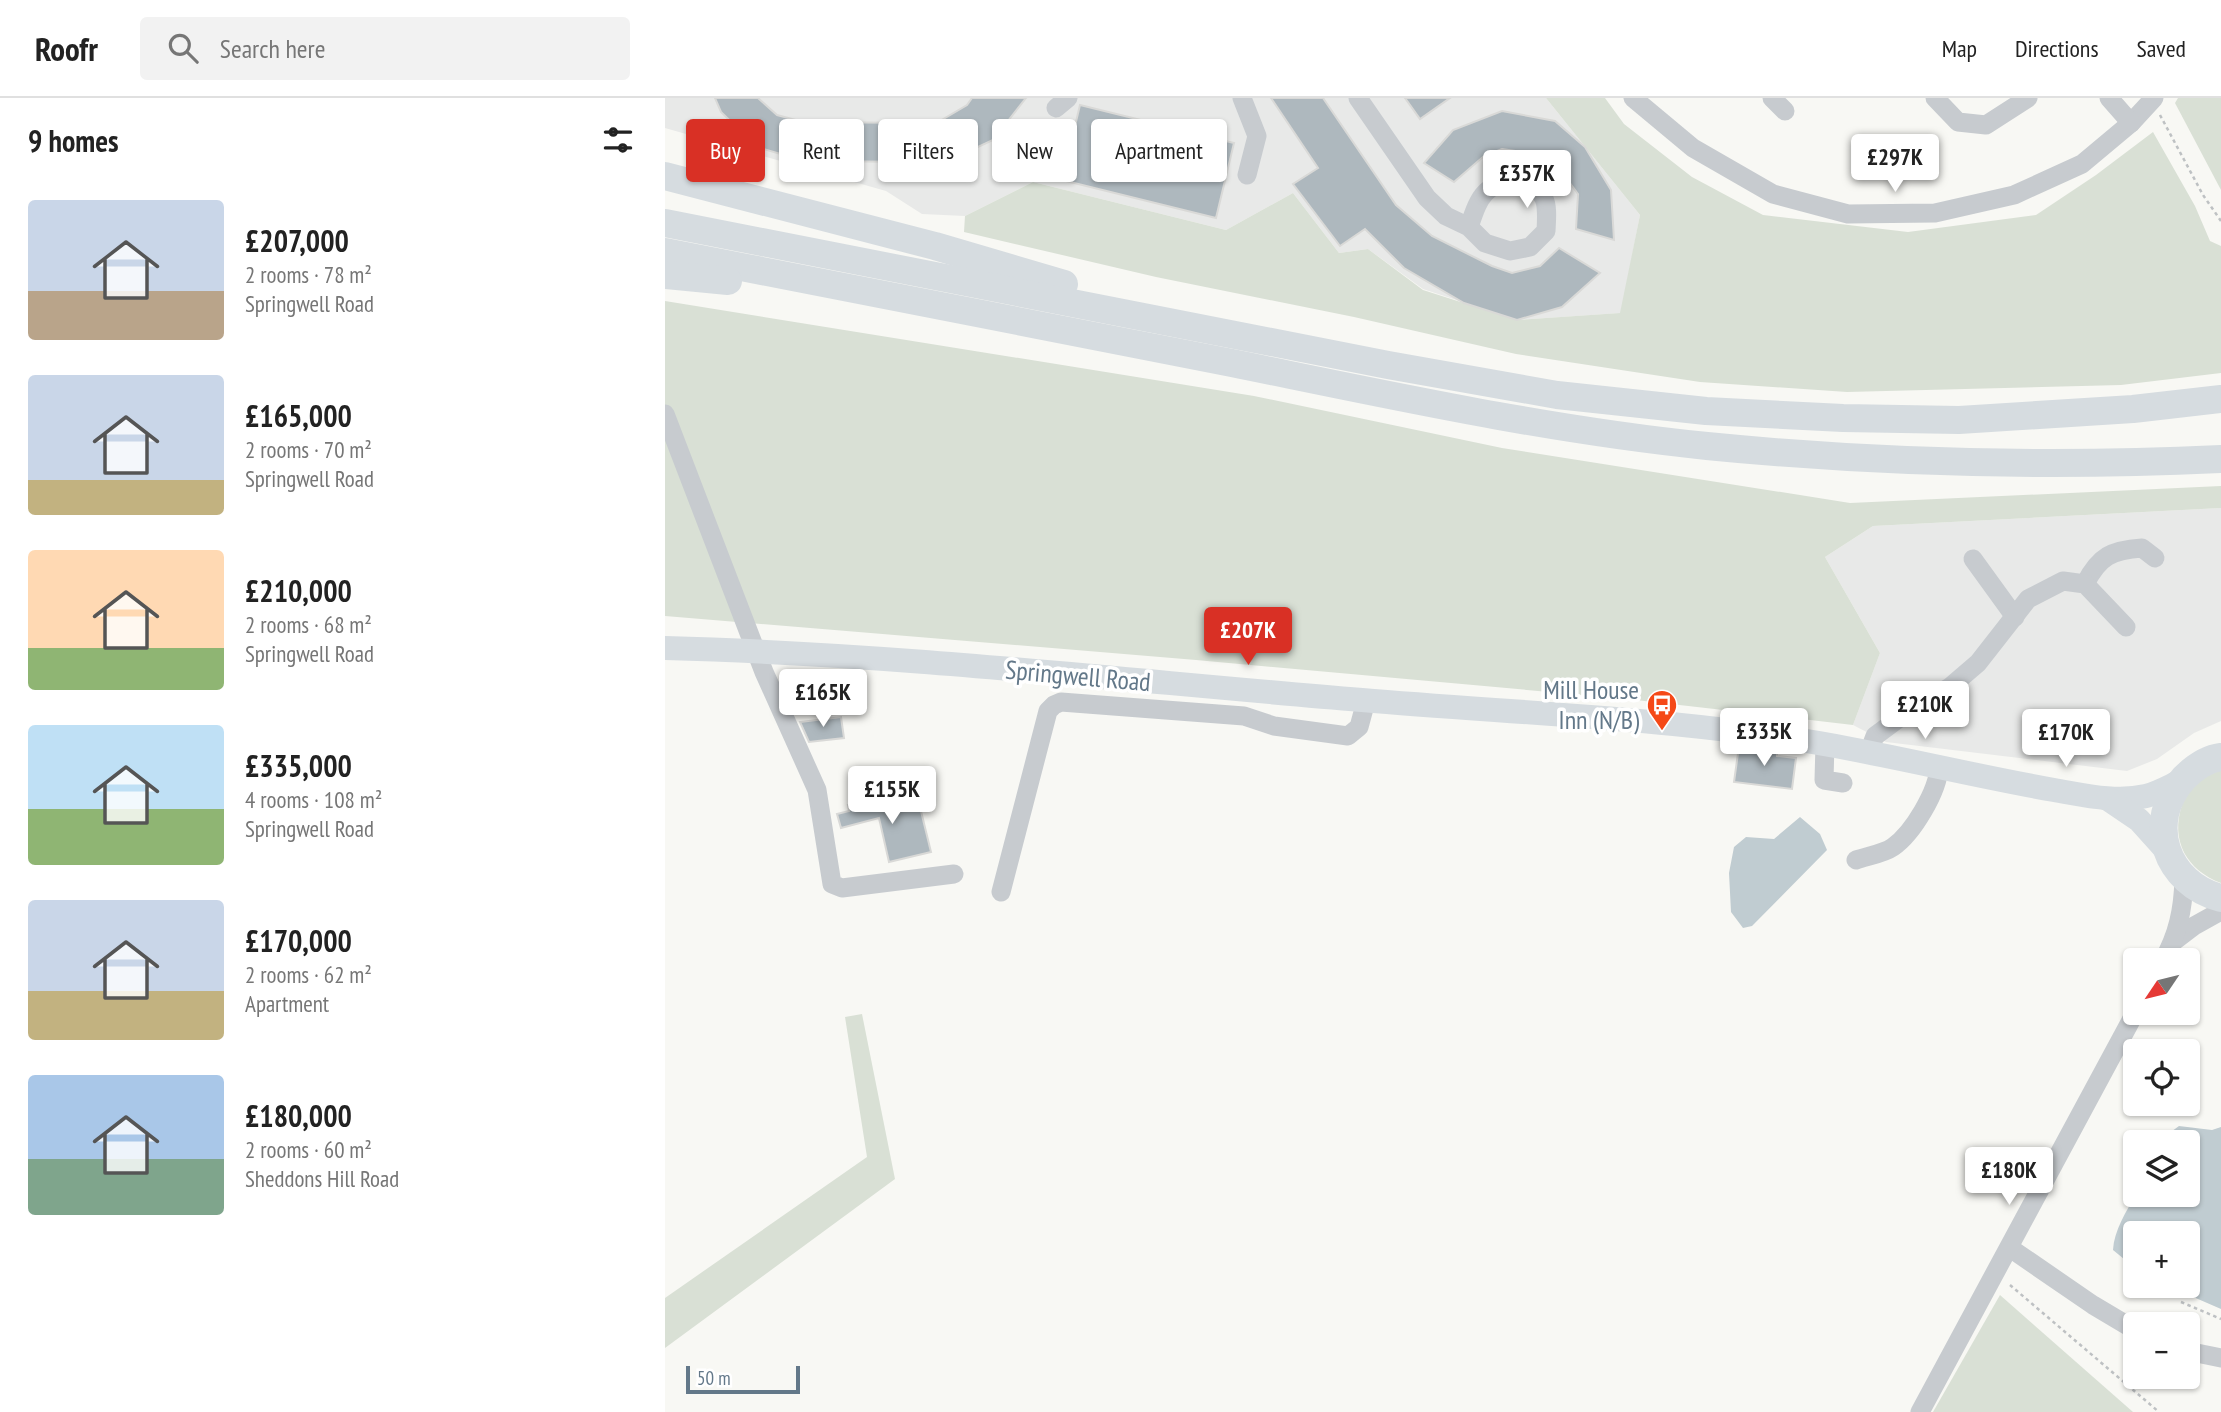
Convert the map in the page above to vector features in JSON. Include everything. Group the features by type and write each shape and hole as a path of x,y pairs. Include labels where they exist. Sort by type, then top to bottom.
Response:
{"highway":[{"path":"665,176 935,246 1240,334"},
{"path":"665,223 1388,365 1557,395 1706,411 1959,420 2133,410 2221,399"},
{"path":"665,253 916,299 1409,398 1552,424 1707,446 2033,464 2221,459"},
{"path":"665,275 916,299"},
{"path":"2219,756 2190,772 2181,781 2171,796 2164,815 2163,832 2166,850 2173,866 2184,879 2197,890 2221,898"}],"main road":[{"name":"Springwell Road","path":"665,648 757,651 1062,674 1765,734 2108,799"},
{"path":"2108,799 2144,796 2181,781"},
{"path":"2108,799 2139,820 2166,850"}],"street":[{"path":"1242,98 1257,136 1247,175"},
{"path":"1358,98 1427,198 1446,216 1469,227"},
{"path":"1935,98 1958,122 1986,125 2028,98"},
{"path":"2109,98 2131,123"},
{"path":"1640,100 1693,148 1773,194 1849,214 1935,213 2014,195 2082,164 2131,123 2153,99"},
{"path":"665,414 764,672 817,790 832,884 842,888 954,874"},
{"path":"2085,584 2103,557 2124,549 2142,548 2155,558"},
{"path":"1973,559 2015,617"},
{"path":"1869,752 1875,736 1906,713 1950,687 1978,663 2028,599 2063,581 2085,584 2126,627"},
{"path":"1001,892 1048,711 1054,705 1061,702 1244,716 1274,726 1348,736 1360,727 1366,701"},
{"path":"1825,744 1824,780 1843,783"},
{"path":"1856,860 1893,847 1910,828 1936,788 1939,767"},
{"path":"2170,948 2183,907 2184,879"},
{"path":"2173,942 2221,911"},
{"path":"1920,1412 2128,1026"},
{"path":"2010,1248 2092,1305 2123,1323"},
{"path":"2200,1354 2221,1358"}],"path":[{"path":"2153,99 2203,195 2221,221"},
{"path":"1996,1273 2159,1412"},
{"path":"2181,1302 2221,1319"}],"shaded area":[{"path":"665,98 1546,98 1640,215 1621,313 1517,320 1423,289 1368,249 1339,253 1293,193 1226,230 1033,182 965,216 922,214 886,191 854,182 864,182 864,119 779,119 779,160 765,157 765,119 686,119 686,134 665,128"},
{"path":"1546,98 1605,98 1624,124 1692,177 1763,215 1908,232 2036,215 2153,132 2195,206 2210,241 2221,246 2221,373 2121,385 1847,392 1700,382 1516,354 1354,317 1156,277 964,232 965,216 1033,182 1226,230 1293,193 1339,253 1368,249 1423,290 1517,320 1620,313 1640,215"},
{"path":"2178,98 2221,98 2221,190 2175,103"},
{"path":"665,301 1254,396 1502,448 1850,503 2221,486 2221,508 1873,526 1825,557 1880,653 1853,725 1627,699 665,616"},
{"path":"2221,508 2221,721 2194,733 2157,759 2127,771 1886,742 1853,725 1880,653 1825,557 1873,526"},
{"path":"2221,770 2221,883 2191,862 2184,853 2178,831 2182,805 2190,791 2201,779"},
{"path":"1800,817 1820,834 1827,850 1752,926 1743,928 1731,912 1729,873 1734,847 1746,837 1774,839"},
{"path":"862,1014 895,1179 665,1348 665,1298 867,1157 845,1017"},
{"path":"2179,1126 2212,1130 2221,1127 2221,1309 2196,1298 2200,1298 2200,1221 2123,1221 2123,1258 2113,1250 2118,1228 2129,1207 2200,1207 2200,1130 2174,1130"},
{"path":"2000,1295 2133,1412 1933,1412"}],"building":[{"path":"715,98 758,98 777,115 792,119 779,119 779,154 765,149 765,119 728,119 721,112"},
{"path":"972,98 1026,98 1010,119 992,119 992,140 978,147 978,119 943,119 967,105"},
{"path":"1271,98 1323,98 1396,205 1432,236 1512,273 1540,266 1559,248 1600,273 1562,307 1517,320 1464,303 1404,268 1365,229 1340,246 1293,184 1318,168"},
{"path":"1405,98 1450,98 1420,119"},
{"path":"1080,105 1137,119 1091,119 1091,182 1225,182 1216,218 1070,182 1077,182 1077,119"},
{"path":"1502,111 1555,121 1585,147 1611,190 1614,240 1576,229 1578,194 1561,171 1529,153 1502,149 1484,156 1454,182 1424,163 1453,130"},
{"path":"864,123 878,123 878,162 864,162"},
{"path":"1227,141 1234,143 1227,172"},
{"path":"841,717 844,738 809,742 800,722"},
{"path":"1739,746 1796,758 1792,789 1734,782"},
{"path":"890,795 894,809 919,803 931,852 889,862 879,818 841,828 837,814 849,811 848,805"}],"place":[{"name":"Mill House Inn (N/B)","path":"1662,732"}]}
